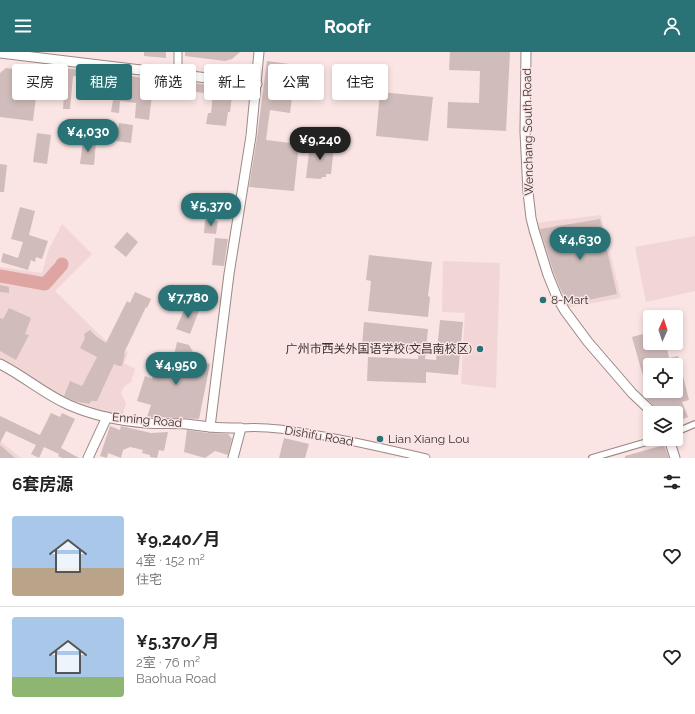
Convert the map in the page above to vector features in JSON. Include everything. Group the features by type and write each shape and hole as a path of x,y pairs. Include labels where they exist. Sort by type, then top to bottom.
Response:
{"street":[{"path":"178,52 178,64"},
{"path":"258,64 259,52"},
{"name":"Wenchang South Road","path":"526,52 525,132 528,192 532,224 548,275 562,305 580,331 622,382 646,406"},
{"path":"0,53 140,70"},
{"path":"210,427 227,286 250,148 255,100"},
{"name":"Enning Road","path":"0,364 14,371 57,399 70,405 107,417 146,423 185,424 210,427"},
{"path":"88,458 107,417"},
{"path":"683,429 695,424"},
{"name":"Dishifu Road","path":"210,427 257,427 291,430 385,448 426,458"},
{"path":"233,458 241,428"},
{"path":"592,458 643,443"},
{"path":"671,446 675,458"}],"shaded area":[{"path":"601,215 621,298 566,308 546,263 535,223"},
{"path":"62,224 92,254 55,291 105,340 128,352 124,363 135,369 131,382 125,386 121,393 126,404 122,417 82,406 64,398 18,368 0,360 0,267 42,273 48,251"},
{"path":"695,236 695,291 646,302 635,247"},
{"name":"广州市西关外国语学校(文昌南校区)","path":"443,261 500,263 496,388 461,384 465,313 442,312"},
{"path":"0,441 21,458 0,458"}],"building":[{"path":"144,52 166,52 166,58 144,56"},
{"path":"185,52 240,52 232,59 225,61 185,56"},
{"path":"450,52 510,52 506,131 447,128 448,102 479,103 480,71 449,70"},
{"path":"267,61 289,64 268,64 268,100 292,100 290,113 270,110 266,140 299,144 294,191 249,187"},
{"path":"6,68 12,69 12,100 36,100 33,121 0,117 0,73"},
{"path":"68,68 76,69 76,76 73,76 70,109 63,109 64,100 68,100"},
{"path":"132,76 140,77 140,100 151,100 149,120 135,118 136,103 120,101 119,113 111,112 113,100 132,100"},
{"path":"196,83 204,84 204,93 196,92"},
{"path":"388,93 433,97 428,141 376,136 379,100 388,100"},
{"path":"212,100 232,100 226,126 206,124 208,113 211,113"},
{"path":"119,123 133,125 131,143 116,141"},
{"path":"37,133 51,135 47,164 33,162"},
{"path":"83,141 96,142 94,165 80,164"},
{"path":"310,144 334,147 331,174 326,174 326,177 322,177 321,179 306,178"},
{"path":"0,164 7,165 4,192 0,192"},
{"path":"220,199 235,201 232,218 218,217"},
{"path":"20,207 35,211 29,235 48,241 42,259 36,257 35,262 31,260 28,270 1,262 3,253 18,258 23,242 11,239"},
{"path":"600,219 617,294 569,304 554,273 540,229"},
{"path":"205,220 218,221 216,234 204,233"},
{"path":"127,232 138,242 126,257 114,247"},
{"path":"215,238 228,239 224,266 212,265"},
{"path":"369,255 432,262 428,296 430,297 428,317 368,311 371,281 366,280"},
{"path":"0,285 9,287 9,293 0,292"},
{"path":"135,292 151,299 124,353 122,366 114,364 97,401 91,401 89,404 74,401 64,396 70,381 82,386 97,357 80,348 85,338 84,334 90,330 106,343 127,301 130,303"},
{"path":"187,303 200,308 190,334 176,329"},
{"path":"9,308 31,318 25,334 29,335 16,360 0,351 0,318 3,319"},
{"path":"440,320 463,322 458,375 426,372 426,383 367,381 368,357 418,359 419,351 362,345 364,322 428,329 425,359 436,360"},
{"path":"643,334 643,350 667,350 669,358 643,358 643,376 632,337"},
{"path":"177,342 189,345 198,361 210,364 199,419 147,417 151,405 137,401 145,376 152,379 157,359 172,365"},
{"path":"683,376 689,400 682,402 688,417 683,419 683,406 654,406 646,398 683,398"},
{"path":"51,413 60,417 62,413 75,419 61,448 79,458 62,458 58,456 59,454 44,447 39,458 31,454 36,445 6,431 0,443 0,416 40,435"},
{"path":"110,426 120,430 121,426 151,433 168,432 164,451 159,450 157,458 150,457 150,455 142,453 143,450 130,447 123,450 121,458 108,453 107,458 100,456"},
{"path":"187,430 228,434 232,439 228,455 215,451 205,458 184,452"},
{"path":"284,438 309,444 305,458 279,458"},
{"path":"0,445 15,458 0,458"},
{"path":"664,446 669,458 625,458 625,456"}],"waterway":[{"path":"0,276 45,284 62,264"}],"place":[{"name":"8-Mart","path":"543,300"},
{"name":"广州市西关外国语学校(文昌南校区)","path":"480,349"},
{"name":"Lian Xiang Lou","path":"380,439"}]}
